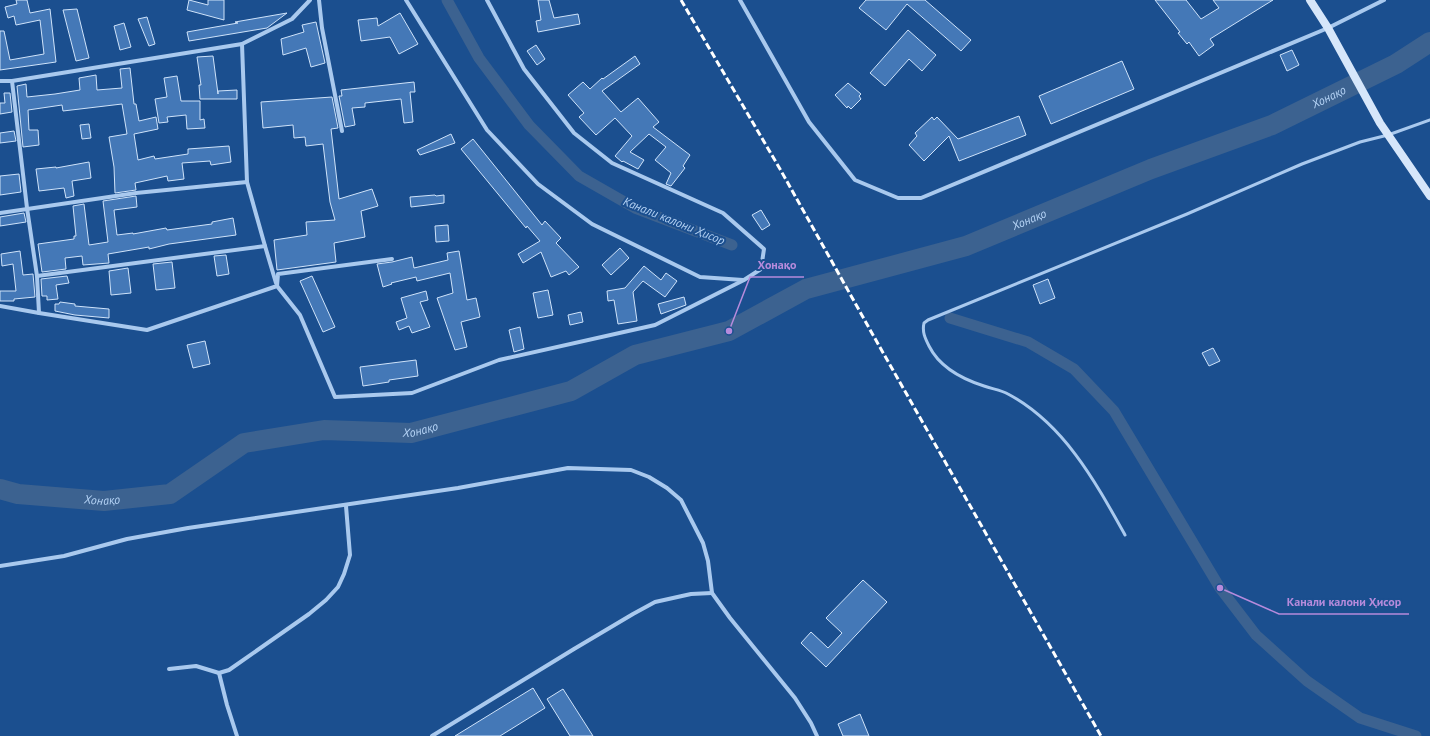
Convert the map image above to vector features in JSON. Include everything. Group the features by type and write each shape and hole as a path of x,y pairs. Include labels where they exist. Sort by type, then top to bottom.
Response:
{"street":[{"path":"0,81 12,81 242,44 292,19 310,0"},
{"path":"319,0 322,28 342,131"},
{"path":"406,0 487,130 538,184 592,224 700,277 744,280"},
{"path":"242,44 247,182 276,286 300,315 335,397 412,393 499,360 654,325 744,280 761,269 764,249 723,213 612,163 574,133 524,69 487,0"},
{"path":"740,0 809,122 855,180 898,198 921,198 1328,28 1384,0"},
{"path":"1310,0 1328,28 1380,124 1430,196"},
{"path":"12,81 27,208 37,276 39,313"},
{"path":"0,212 136,193 247,182"},
{"path":"37,276 265,246"},
{"path":"276,286 278,274 392,259"},
{"path":"0,306 147,330 276,286"},
{"path":"0,566 64,556 127,539 188,528 346,506 568,468 631,470 649,477 667,488 681,500 703,543 708,561 712,593 730,618 794,698 811,723 817,736"},
{"path":"169,669 196,666 219,673 229,670 309,614 326,600 338,587 350,555 346,506"},
{"path":"432,736 574,648 655,602 691,594 712,593"},
{"path":"219,673 221,687 237,736"}],"lane":[{"path":"1125,535 1094,480 1070,447 1046,421 1006,393 982,386 956,375 945,367 931,350 924,335 924,323 928,320 1187,214 1302,164 1360,142 1388,135 1430,120"}],"building":[{"path":"16,0 27,0 30,13 50,9 56,62 0,70 0,31 4,31 10,60 44,54 40,20 16,25 14,16 8,18 5,7 17,4"},
{"path":"189,0 208,5 208,0 224,0 224,20 187,10"},
{"path":"538,0 549,0 554,18 578,14 580,24 538,32 536,21 541,20"},
{"path":"866,0 925,0 971,40 961,51 907,4 886,30 859,8"},
{"path":"1155,0 1186,0 1201,19 1219,8 1213,0 1273,0 1210,39 1214,45 1199,56 1189,42 1187,44 1178,33 1180,32"},
{"path":"77,9 89,58 76,61 63,10"},
{"path":"287,13 267,28 189,41 187,32"},
{"path":"400,13 418,44 399,54 390,37 361,41 358,20 377,18 378,26"},
{"path":"147,17 155,44 149,46 138,19"},
{"path":"316,22 325,63 311,67 306,48 283,55 281,39 304,32 302,25"},
{"path":"124,23 131,47 120,50 114,26"},
{"path":"908,30 936,55 922,71 909,59 885,86 870,73"},
{"path":"536,45 545,59 537,65 527,51"},
{"path":"1292,50 1299,65 1287,71 1280,55"},
{"path":"213,56 218,94 218,91 237,90 237,99 200,99 199,85 201,85 197,57"},
{"path":"635,56 640,64 602,91 621,112 638,98 659,122 653,127 690,155 683,166 685,168 671,186 666,184 671,173 655,160 666,147 649,134 630,152 644,160 638,169 623,161 622,162 615,156 632,136 615,118 596,135 579,117 584,113 568,95 583,82 590,89 602,78 603,79"},
{"path":"1122,61 1134,89 1051,124 1039,96"},
{"path":"130,68 134,104 136,104 139,121 156,117 158,129 134,134 138,160 154,156 155,159 188,154 188,149 229,146 231,162 211,165 210,161 182,163 184,179 168,181 167,176 135,183 136,190 115,193 114,167 109,137 127,134 122,104 63,111 62,105 28,110 29,130 38,130 39,145 23,147 17,86 26,84 27,97 55,94 80,90 79,78 96,75 97,90 122,88 120,69"},
{"path":"177,76 181,101 200,101 200,120 204,119 205,128 187,129 186,115 167,117 168,122 159,123 155,99 167,97 164,78"},
{"path":"414,82 415,92 410,92 413,122 404,123 401,99 365,103 365,107 352,108 355,125 345,127 339,96 342,96 341,90"},
{"path":"848,83 861,94 859,96 861,99 851,109 848,106 847,108 835,95"},
{"path":"4,93 10,93 12,112 0,114 0,103 5,103"},
{"path":"332,97 338,128 331,129 339,199 372,189 378,206 361,211 365,237 334,243 336,262 277,270 274,240 307,235 306,222 335,220 330,202 323,144 306,146 305,137 294,138 293,125 263,128 261,102"},
{"path":"1019,116 1026,135 959,161 949,136 924,161 909,145 917,136 915,133 932,117 934,120 937,117 958,139"},
{"path":"89,124 91,138 82,139 80,125"},
{"path":"14,131 16,141 0,143 0,133"},
{"path":"451,134 455,143 420,155 417,150"},
{"path":"473,139 542,225 545,221 561,238 556,243 579,267 569,275 566,271 551,277 541,252 523,263 518,254 540,241 527,226 526,228 461,149"},
{"path":"89,162 91,178 72,181 74,196 66,198 64,188 39,191 36,169 56,168"},
{"path":"19,174 21,192 0,195 0,176"},
{"path":"444,195 444,203 411,207 410,197"},
{"path":"136,196 137,207 114,210 117,235 133,234 166,228 167,230 212,224 212,222 233,218 236,235 108,254 109,263 83,265 82,256 65,258 66,269 42,272 38,244 74,239 74,236 76,236 73,206 84,204 89,245 108,242 103,201"},
{"path":"761,210 770,225 762,230 752,215"},
{"path":"24,213 26,222 0,226 0,217"},
{"path":"448,225 449,241 436,242 435,226"},
{"path":"620,248 629,258 611,275 602,265"},
{"path":"20,251 23,275 33,274 35,297 14,299 14,301 0,301 0,291 16,291 13,264 2,266 1,254"},
{"path":"459,251 467,300 476,298 480,317 461,322 467,347 455,350 437,298 453,293 450,273 417,281 416,277 391,283 392,284 383,287 377,264 412,257 414,268 448,260 447,253"},
{"path":"226,255 229,274 217,276 214,256"},
{"path":"172,262 175,288 156,290 153,264"},
{"path":"644,266 661,280 666,273 677,281 665,297 643,281 633,292 637,321 618,324 614,300 608,301 607,291 625,288"},
{"path":"128,268 131,293 111,295 109,271"},
{"path":"67,276 69,283 56,285 58,299 47,300 47,296 42,296 41,279"},
{"path":"312,276 335,327 323,332 300,281"},
{"path":"1048,279 1055,298 1040,304 1033,285"},
{"path":"548,290 553,315 538,318 533,293"},
{"path":"426,291 428,300 420,302 430,327 412,333 409,326 399,330 396,322 407,318 401,298"},
{"path":"684,297 686,305 661,314 658,304"},
{"path":"60,302 75,304 75,306 109,309 109,318 75,315 55,311 55,304 59,304"},
{"path":"581,312 583,322 570,325 568,315"},
{"path":"520,327 524,349 514,352 509,330"},
{"path":"205,341 210,364 193,368 187,345"},
{"path":"1213,348 1220,361 1209,366 1202,353"},
{"path":"416,360 418,376 389,380 389,382 363,386 360,367"},
{"path":"863,580 887,602 826,667 801,643 811,632 828,648 842,633 826,618"},
{"path":"533,688 545,708 500,736 455,736"},
{"path":"563,689 593,736 570,736 547,699"},
{"path":"860,714 869,736 843,736 838,724"}],"waterway":[{"name":"Канали калони Ҳисор","path":"447,0 479,58 529,125 579,176 635,208 732,245"},
{"name":"Хонақо","path":"0,489 18,494 104,501 170,494 244,443 324,430 411,433 571,391 635,355 729,331 806,289 966,246 1151,169 1272,125 1396,64 1430,42"},
{"name":"Канали калони Ҳисор","path":"950,318 1028,342 1074,369 1114,411 1220,588 1256,635 1307,681 1360,718 1416,736"}],"railway":[{"path":"681,0 780,169 1101,736"}],"place":[{"name":"Хонақо","path":"729,331"},
{"name":"Канали калони Ҳисор","path":"1220,588"}]}
